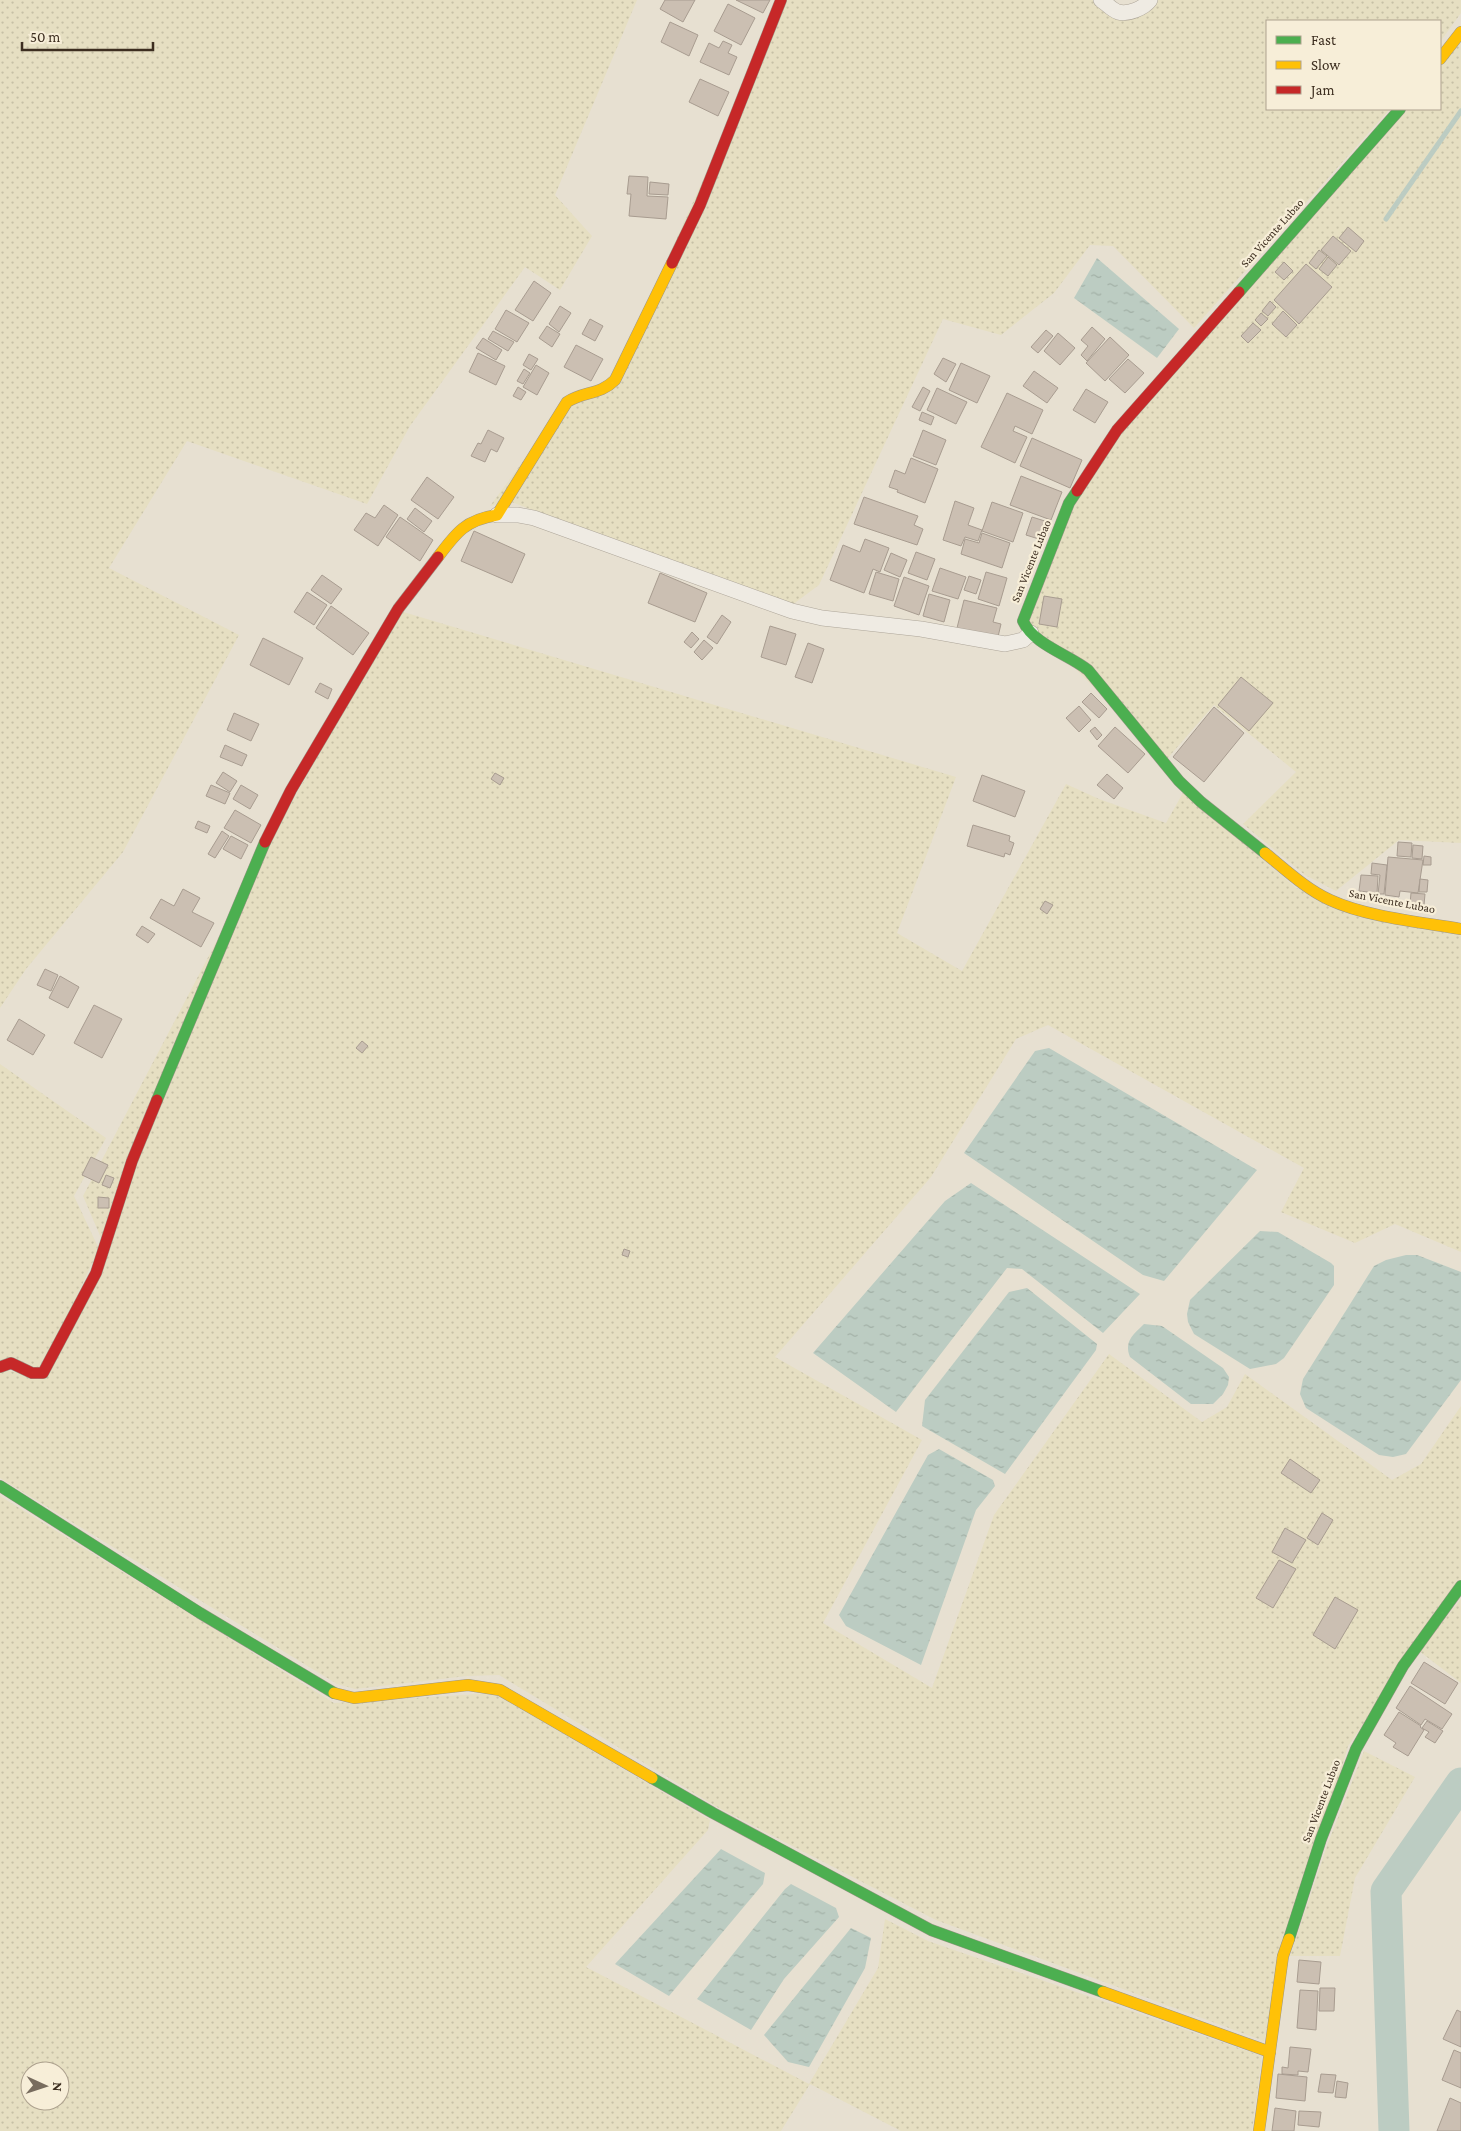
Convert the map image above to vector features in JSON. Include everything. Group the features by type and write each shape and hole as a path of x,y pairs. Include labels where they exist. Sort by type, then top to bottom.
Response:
{"street":[{"path":"498,515 567,402 578,396 607,389 615,380 700,205 781,0"},
{"path":"1101,0 1118,12 1131,12 1150,0"},
{"path":"1441,58 1461,32"},
{"name":"San Vicente Lubao","path":"1399,110 1117,430 1069,503 1023,620 1031,633 1088,670 1186,788 1200,802 1308,888 1328,900 1351,909 1461,928"},
{"path":"0,1367 3,1364 12,1363 35,1374 43,1373 96,1273 132,1161 256,859 291,790 398,609 458,531 467,523 480,517 498,515 518,515 534,518 792,611 822,618 921,629 1005,644 1023,640 1031,633"},
{"path":"0,1486 200,1613 336,1694 354,1698 468,1686 500,1690 713,1813 931,1930 1270,2052"},
{"name":"San Vicente Lubao","path":"1260,2131 1283,1956 1320,1839 1356,1749 1403,1666 1461,1586"}],"shaded area":[{"path":"0,0 637,0 555,195 592,236 560,290 525,267 410,426 367,504 187,441 109,568 239,635 123,852 26,969 0,1008"},
{"path":"784,0 1093,0 1121,17 1157,0 1461,0 1461,13 1441,41 1441,20 1266,20 1266,110 1389,110 1194,328 1113,246 1090,245 1054,293 1001,335 943,319 819,585 788,608 509,501 490,506 566,403 608,391"},
{"path":"1461,39 1461,843 1399,840 1336,891 1305,875 1243,824 1296,772 1214,705 1166,760 1028,621 1069,510 1117,434 1407,110 1441,110 1441,66"},
{"path":"400,611 956,777 897,933 962,971 1066,784 1099,799 1166,823 1184,791 1296,888 1461,935 1461,1252 1395,1224 1355,1243 1281,1212 1304,1168 1048,1025 1016,1039 931,1177 775,1357 922,1440 823,1623 932,1688 994,1515 1109,1354 1202,1422 1227,1407 1245,1374 1392,1480 1421,1464 1461,1406 1461,1586 1348,1746 1264,2041 936,1920 717,1807 499,1675 467,1676 355,1689 337,1684 0,1478 0,1369 34,1376 107,1252 83,1196 259,860"},
{"path":"0,1064 106,1138 74,1196 99,1249 41,1371 0,1364"},
{"path":"0,1496 334,1703 494,1693 710,1820 708,1830 586,1967 809,2084 878,1968 885,1919 928,1941 1262,2056 1252,2131 901,2131 810,2084 781,2131 0,2131"},
{"path":"1461,1599 1461,1683 1419,1651"},
{"path":"1364,1751 1415,1777 1355,1878 1340,1956 1290,1956 1328,1843"}],"water":[{"path":"1097,258 1179,329 1157,358 1074,298"},
{"path":"1049,1048 1257,1170 1164,1281 1143,1275 964,1153 1035,1051"},
{"path":"971,1183 1140,1294 1103,1333 1022,1269 1007,1268 896,1412 813,1353 945,1201"},
{"path":"1260,1231 1278,1232 1331,1263 1334,1266 1334,1285 1284,1358 1276,1364 1250,1369 1194,1334 1188,1322 1187,1314 1190,1300"},
{"path":"1406,1255 1417,1255 1461,1272 1461,1380 1406,1454 1393,1457 1379,1455 1306,1408 1300,1394 1303,1379 1374,1266 1386,1260"},
{"path":"1027,1288 1097,1344 1096,1350 1005,1474 922,1426 925,1400 1009,1292"},
{"path":"1144,1324 1162,1326 1223,1368 1229,1377 1228,1385 1223,1394 1213,1404 1191,1404 1130,1357 1128,1351 1129,1342"},
{"path":"939,1449 993,1480 995,1486 976,1510 921,1665 846,1626 839,1615 928,1455"},
{"path":"721,1849 765,1873 763,1884 669,1996 615,1964"},
{"path":"791,1884 836,1908 839,1917 784,1979 751,2030 697,1999"},
{"path":"851,1928 871,1938 865,1968 809,2067 788,2062 764,2035"}],"building":[{"path":"665,0 695,0 683,22 660,9"},
{"path":"736,0 770,0 763,13"},
{"path":"728,4 755,18 741,45 714,31"},
{"path":"670,22 698,35 689,56 661,42"},
{"path":"723,41 732,45 728,53 737,57 729,75 700,62 709,43 719,48"},
{"path":"700,79 729,92 718,116 689,102"},
{"path":"629,176 648,177 647,196 668,197 666,219 629,216 631,194 627,194"},
{"path":"650,182 669,184 668,195 649,194"},
{"path":"1348,227 1364,241 1356,252 1339,238"},
{"path":"1333,236 1351,251 1339,265 1321,250"},
{"path":"1319,250 1327,256 1316,269 1309,263"},
{"path":"1328,257 1337,265 1328,276 1319,269"},
{"path":"1284,262 1293,271 1284,280 1275,272"},
{"path":"1306,264 1332,287 1299,324 1274,300"},
{"path":"534,281 551,293 533,321 515,310"},
{"path":"1270,301 1276,307 1268,316 1262,311"},
{"path":"560,306 571,313 559,332 549,324"},
{"path":"506,310 529,323 517,342 495,329"},
{"path":"1283,311 1297,325 1286,337 1272,324"},
{"path":"1261,313 1268,319 1261,326 1255,320"},
{"path":"590,319 603,326 595,341 582,334"},
{"path":"1253,323 1261,330 1248,343 1241,336"},
{"path":"547,326 560,334 552,347 539,338"},
{"path":"1092,327 1105,339 1087,361 1081,355 1088,346 1081,340"},
{"path":"1046,330 1053,336 1038,353 1031,347"},
{"path":"493,331 514,342 508,351 488,339"},
{"path":"1058,333 1075,348 1060,365 1044,351"},
{"path":"1110,337 1129,355 1105,381 1086,363"},
{"path":"483,338 502,350 496,360 476,348"},
{"path":"576,345 603,359 591,381 564,367"},
{"path":"478,353 505,366 496,385 469,372"},
{"path":"529,354 538,359 531,370 523,365"},
{"path":"943,358 956,364 946,382 934,374"},
{"path":"1128,359 1144,373 1125,393 1109,379"},
{"path":"961,363 990,376 977,403 949,390"},
{"path":"536,365 549,373 537,395 523,387"},
{"path":"524,369 530,373 523,384 517,381"},
{"path":"1034,371 1058,388 1047,403 1023,386"},
{"path":"518,387 526,392 521,400 513,396"},
{"path":"923,387 930,391 920,411 912,407"},
{"path":"937,388 967,402 956,424 927,410"},
{"path":"1086,389 1108,402 1095,423 1073,410"},
{"path":"1007,393 1043,410 1032,434 1015,426 1013,431 1027,437 1015,463 981,447"},
{"path":"922,412 934,417 931,425 919,420"},
{"path":"488,430 504,438 497,452 491,449 485,462 471,456 478,443 481,444"},
{"path":"923,430 946,440 936,465 913,456"},
{"path":"1032,438 1082,460 1070,488 1020,466"},
{"path":"911,458 938,469 925,503 889,487 895,470 905,474"},
{"path":"1021,476 1062,492 1051,520 1010,505"},
{"path":"427,477 454,497 438,519 411,500"},
{"path":"864,497 918,516 914,525 923,529 917,545 854,524"},
{"path":"955,501 974,508 968,525 982,530 978,541 965,537 961,546 943,540"},
{"path":"992,502 1023,513 1013,542 982,531"},
{"path":"384,505 398,515 378,546 354,530 366,513 375,518"},
{"path":"415,508 432,521 424,532 407,519"},
{"path":"400,517 433,540 420,561 386,537"},
{"path":"1032,517 1048,522 1042,540 1026,535"},
{"path":"474,531 525,554 512,583 461,561"},
{"path":"982,533 1010,543 1002,568 961,554 965,539 979,543"},
{"path":"865,539 889,548 880,572 873,569 864,593 830,580 843,545 860,552"},
{"path":"916,552 935,559 927,580 908,573"},
{"path":"891,553 907,560 900,577 884,570"},
{"path":"940,568 966,577 958,599 932,591"},
{"path":"876,572 899,579 893,601 869,594"},
{"path":"986,572 1007,578 999,606 978,599"},
{"path":"660,573 707,593 695,622 648,603"},
{"path":"322,575 342,589 331,604 311,590"},
{"path":"969,576 981,580 976,594 964,590"},
{"path":"904,577 929,586 919,615 894,606"},
{"path":"307,592 327,605 314,625 294,612"},
{"path":"929,594 950,600 944,622 923,616"},
{"path":"1044,596 1062,599 1057,627 1039,624"},
{"path":"964,600 997,608 993,622 1001,624 997,641 991,637 957,628"},
{"path":"331,606 369,633 353,655 316,628"},
{"path":"722,615 731,622 717,644 707,637"},
{"path":"770,626 796,634 786,665 761,657"},
{"path":"692,632 699,639 691,648 684,642"},
{"path":"263,638 303,658 289,685 250,665"},
{"path":"704,640 713,648 702,660 694,652"},
{"path":"808,643 824,649 812,683 795,677"},
{"path":"1241,677 1273,703 1249,731 1218,705"},
{"path":"320,683 332,689 328,699 315,692"},
{"path":"1091,693 1107,709 1099,718 1082,702"},
{"path":"1079,706 1091,720 1079,732 1066,718"},
{"path":"1214,707 1244,733 1204,782 1173,757"},
{"path":"234,713 259,724 251,741 227,730"},
{"path":"1095,727 1102,735 1097,740 1090,731"},
{"path":"1115,727 1145,754 1128,773 1098,746"},
{"path":"225,745 247,755 242,766 220,757"},
{"path":"223,772 237,781 230,792 216,783"},
{"path":"495,773 504,778 500,785 491,779"},
{"path":"1107,774 1123,788 1114,799 1097,785"},
{"path":"982,775 1025,791 1015,817 973,801"},
{"path":"211,785 230,793 225,804 206,796"},
{"path":"241,785 258,795 250,809 233,799"},
{"path":"235,810 261,825 251,843 224,828"},
{"path":"198,821 210,826 207,833 195,828"},
{"path":"973,825 1010,836 1009,841 1014,843 1010,855 1005,853 1004,857 967,846"},
{"path":"222,831 229,836 215,858 208,854"},
{"path":"231,836 248,845 241,859 223,849"},
{"path":"1398,842 1412,843 1411,857 1397,856"},
{"path":"1413,845 1423,846 1422,859 1412,858"},
{"path":"1424,856 1431,857 1431,865 1423,865"},
{"path":"1388,857 1423,860 1418,893 1400,891 1399,897 1385,895"},
{"path":"1372,863 1387,865 1384,894 1378,894 1380,875 1371,874"},
{"path":"1361,875 1378,876 1377,893 1359,891"},
{"path":"1420,879 1428,880 1427,892 1419,892"},
{"path":"183,889 200,898 192,912 214,923 201,947 150,918 161,899 174,906"},
{"path":"1411,893 1425,894 1424,905 1410,904"},
{"path":"1045,901 1053,905 1047,914 1040,909"},
{"path":"142,926 155,934 148,943 136,935"},
{"path":"45,969 58,975 51,991 37,985"},
{"path":"60,976 79,987 68,1008 49,998"},
{"path":"94,1005 122,1019 102,1058 74,1043"},
{"path":"19,1019 45,1035 33,1055 7,1040"},
{"path":"362,1041 368,1046 362,1053 356,1048"},
{"path":"91,1157 108,1165 99,1183 82,1175"},
{"path":"106,1175 114,1178 110,1188 102,1185"},
{"path":"98,1197 109,1198 109,1208 98,1208"},
{"path":"624,1249 630,1251 628,1257 622,1255"},
{"path":"1290,1459 1320,1480 1311,1493 1281,1473"},
{"path":"1322,1513 1333,1520 1318,1545 1307,1538"},
{"path":"1285,1528 1306,1540 1292,1563 1272,1552"},
{"path":"1279,1560 1296,1569 1273,1608 1256,1598"},
{"path":"1335,1597 1358,1610 1335,1649 1313,1635"},
{"path":"1424,1662 1458,1683 1445,1704 1411,1683"},
{"path":"1410,1686 1452,1714 1442,1729 1425,1719 1421,1725 1396,1708"},
{"path":"1399,1712 1424,1730 1408,1756 1393,1747 1396,1743 1384,1735"},
{"path":"1427,1721 1443,1731 1435,1743 1425,1737 1429,1732 1422,1728"},
{"path":"1299,1960 1321,1962 1319,1984 1297,1982"},
{"path":"1320,1988 1335,1988 1334,2011 1319,2011"},
{"path":"1300,1990 1318,1991 1316,2030 1297,2028"},
{"path":"1457,2010 1461,2012 1461,2047 1443,2039"},
{"path":"1290,2047 1311,2049 1308,2072 1298,2071 1298,2075 1282,2074 1282,2067 1288,2068"},
{"path":"1454,2050 1461,2053 1461,2088 1442,2080"},
{"path":"1278,2074 1307,2077 1305,2101 1276,2098"},
{"path":"1321,2074 1336,2075 1333,2093 1318,2092"},
{"path":"1337,2081 1348,2083 1346,2098 1335,2097"},
{"path":"1450,2098 1461,2103 1461,2131 1437,2131"},
{"path":"1275,2108 1296,2111 1294,2131 1272,2131"},
{"path":"1299,2111 1321,2112 1319,2127 1298,2125"}],"waterway":[{"path":"1386,219 1461,111"},
{"path":"1394,2131 1386,1891 1461,1783"}],"traffic: fast":[{"path":"1239,292 1399,110"},
{"path":"1077,491 1069,503 1023,621 1035,637 1088,670 1179,781 1201,802 1265,853"},
{"path":"157,1100 265,842"},
{"path":"0,1486 200,1613 334,1693"},
{"path":"1289,1939 1321,1839 1356,1749 1403,1666 1461,1586"},
{"path":"652,1778 713,1813 931,1930 1103,1992"}],"traffic: slow":[{"path":"1441,58 1461,32"},
{"path":"438,557 456,534 469,524 497,515 567,402 598,391 615,380 672,263"},
{"path":"1265,853 1296,879 1330,900 1345,906 1394,918 1461,929"},
{"path":"334,1693 354,1698 468,1685 500,1690 652,1778"},
{"path":"1259,2131 1283,1956 1289,1939"},
{"path":"1103,1992 1270,2052"}],"traffic: jam":[{"path":"672,263 700,205 781,0"},
{"path":"1077,491 1117,430 1239,292"},
{"path":"265,842 291,790 398,609 438,557"},
{"path":"0,1367 11,1363 32,1373 43,1373 96,1273 132,1161 157,1100"}]}
